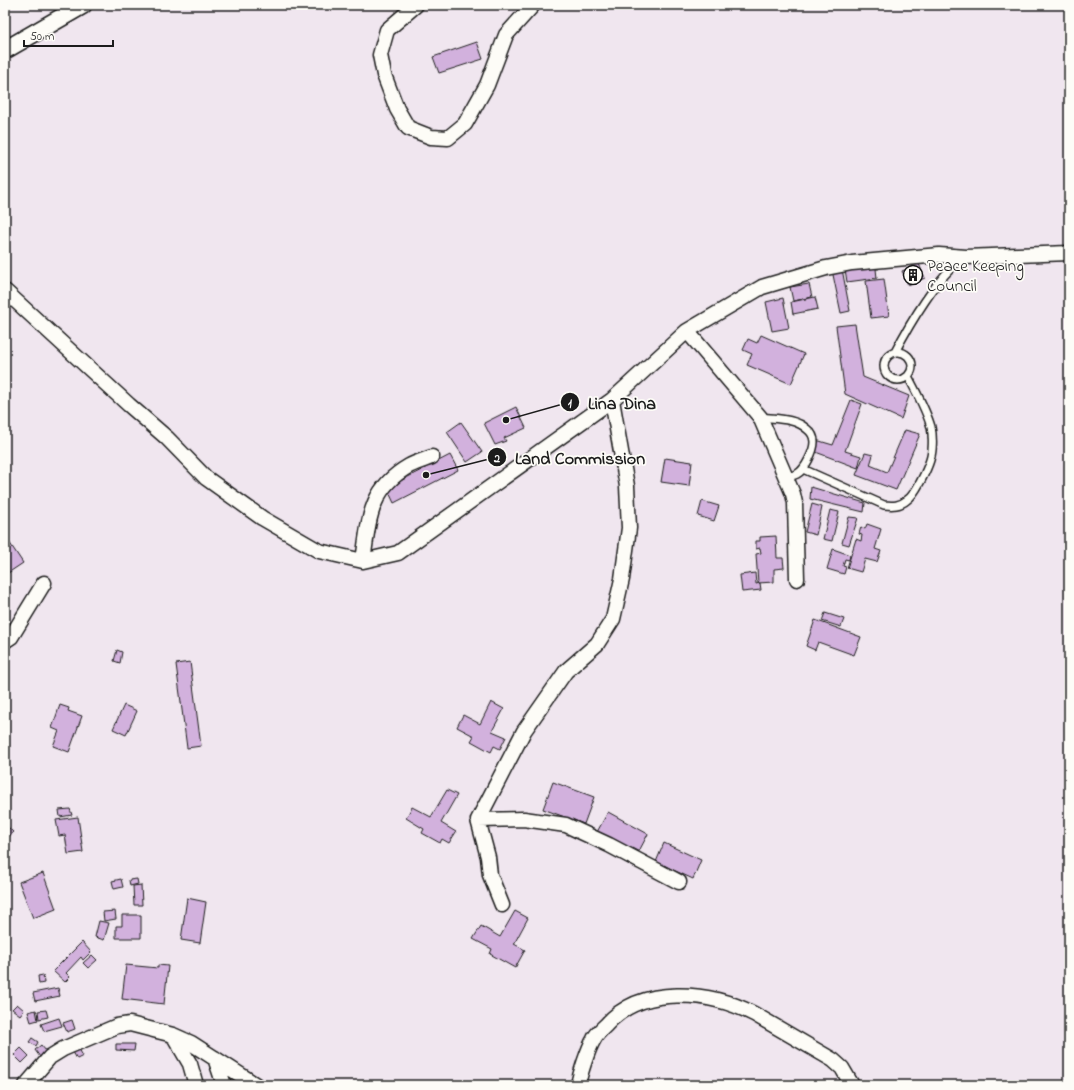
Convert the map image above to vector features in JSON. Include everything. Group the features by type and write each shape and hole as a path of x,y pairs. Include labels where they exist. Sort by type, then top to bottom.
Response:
{"street":[{"path":"5,50 84,5"},
{"path":"416,5 387,30 380,55 384,75 397,109 408,128 431,137 448,138 465,124 487,86 506,35 533,5"},
{"path":"5,291 167,438 206,478 262,518 319,551 363,561 398,553 612,400 687,330 762,287 826,268 852,263 939,255 966,257 1069,252"},
{"path":"687,330 760,417 793,494 795,503 797,579"},
{"path":"502,904 490,875 488,857 478,820 524,731 566,672 597,644 613,619 622,579 629,528 627,486 612,400"},
{"path":"363,561 368,524 375,500 388,482 409,466 432,457"},
{"path":"5,642 11,637 44,583"},
{"path":"478,820 524,820 566,825 609,845 679,882"},
{"path":"578,1085 594,1038 613,1017 634,1005 657,997 679,996 703,997 740,1007 754,1014 833,1060 842,1068 852,1085"},
{"path":"26,1085 50,1057 63,1049 117,1026 130,1024 173,1035 191,1043 256,1085"},
{"path":"173,1035 190,1064 196,1085"},
{"path":"215,1058 224,1085"}],"lane":[{"path":"895,352 905,333 930,294 956,263 966,257"},
{"path":"895,352 902,352 909,356 912,363 912,370 908,376 901,379 894,379 888,375 884,369 885,362 889,355 895,352"},
{"path":"803,469 884,505 897,506 913,495 930,460 932,444 931,427 919,397 908,376"},
{"path":"760,417 799,424 812,434 814,446 803,469 798,474 785,477"}],"building":[{"path":"477,42 483,59 439,73 433,57"},
{"path":"878,264 879,269 876,269 877,278 847,282 845,269"},
{"name":"Peace Keeping Council","path":"919,264 925,278 908,285 902,271"},
{"path":"842,269 850,311 841,313 832,270"},
{"path":"884,279 889,316 871,318 866,281"},
{"path":"809,284 812,297 793,301 790,287"},
{"path":"815,297 818,309 793,314 791,302"},
{"path":"783,298 789,328 772,331 766,302"},
{"path":"855,324 863,377 909,396 901,419 845,394 836,326"},
{"path":"761,335 804,354 791,384 747,365 752,354 743,350 748,339 757,343"},
{"path":"851,400 862,404 845,451 861,456 858,468 813,451 816,440 833,445"},
{"path":"516,407 526,428 504,438 506,441 495,445 484,423"},
{"path":"461,422 482,452 467,462 447,432"},
{"path":"905,430 920,434 896,490 856,475 865,453 873,455 870,465 887,472"},
{"path":"450,455 458,470 394,503 387,488"},
{"path":"665,458 692,462 689,486 661,482"},
{"path":"811,487 865,503 864,512 810,499"},
{"path":"702,501 719,506 714,521 698,516"},
{"path":"812,504 822,507 816,535 805,532"},
{"path":"830,510 839,512 832,541 823,539"},
{"path":"849,517 858,518 849,545 842,543"},
{"path":"867,524 881,529 875,549 881,551 877,562 865,559 861,572 847,568 856,539 861,541 862,535 859,534 861,527 865,529"},
{"path":"5,536 23,563 5,575"},
{"path":"776,536 777,558 783,558 784,568 774,569 774,582 758,583 756,554 761,553 760,548 756,549 756,541 760,541 760,537"},
{"path":"833,549 850,555 849,560 845,559 843,566 846,567 844,574 827,569"},
{"path":"755,573 756,584 760,583 761,590 742,592 740,575"},
{"path":"825,613 844,619 841,627 822,621"},
{"path":"815,620 861,637 854,655 818,642 815,650 806,646"},
{"path":"117,650 122,652 120,663 114,661"},
{"path":"190,662 201,746 187,748 176,664"},
{"path":"491,702 504,709 492,731 506,737 500,749 494,746 491,752 471,741 474,736 457,727 463,715 480,724"},
{"path":"60,705 69,708 68,711 82,716 69,752 53,746 59,731 52,728"},
{"path":"124,705 137,711 126,735 113,729"},
{"path":"553,782 594,797 584,824 543,809"},
{"path":"447,790 457,795 441,823 456,832 449,843 442,839 440,843 422,833 424,829 406,818 412,807 431,817"},
{"path":"70,809 72,815 60,817 59,810"},
{"path":"608,812 648,834 638,853 597,832"},
{"path":"78,817 83,852 68,854 65,835 59,836 56,820"},
{"path":"5,824 13,832 7,839 5,837"},
{"path":"664,843 701,860 693,879 656,862"},
{"path":"43,873 56,909 33,918 19,882"},
{"path":"121,879 123,887 114,889 112,881"},
{"path":"137,879 138,884 130,886 129,880"},
{"path":"141,885 142,905 134,905 133,886"},
{"path":"187,898 206,902 200,943 181,940"},
{"path":"115,911 116,919 104,921 103,912"},
{"path":"515,911 528,918 514,944 525,950 515,968 490,954 492,949 473,939 481,926 500,937"},
{"path":"122,915 141,915 141,938 116,938 116,926 122,926"},
{"path":"99,921 109,923 104,940 95,937"},
{"path":"82,942 91,952 83,960 81,957 66,973 70,977 65,982 53,971"},
{"path":"92,955 97,960 88,968 83,963"},
{"path":"126,965 158,968 158,965 168,966 164,1004 122,999"},
{"path":"43,975 44,983 39,984 38,976"},
{"path":"58,988 60,996 35,1001 33,993"},
{"path":"17,1004 24,1010 20,1015 12,1009"},
{"path":"36,1010 38,1020 31,1022 28,1012"},
{"path":"46,1010 48,1017 39,1019 38,1011"},
{"path":"59,1018 62,1026 44,1031 41,1024"},
{"path":"72,1020 75,1029 67,1032 63,1023"},
{"path":"32,1038 38,1042 36,1046 29,1042"},
{"path":"116,1044 135,1044 134,1051 116,1050"},
{"path":"41,1045 46,1051 40,1057 35,1050"},
{"path":"21,1048 29,1056 22,1063 14,1055"},
{"path":"79,1049 83,1056 77,1059 73,1052"},
{"path":"5,1057 9,1059 5,1067"}],"place":[{"name":"Peace Keeping Council","path":"913,275"},
{"name":"Lina Dina","path":"506,420"},
{"name":"Land Commission","path":"426,475"}]}
